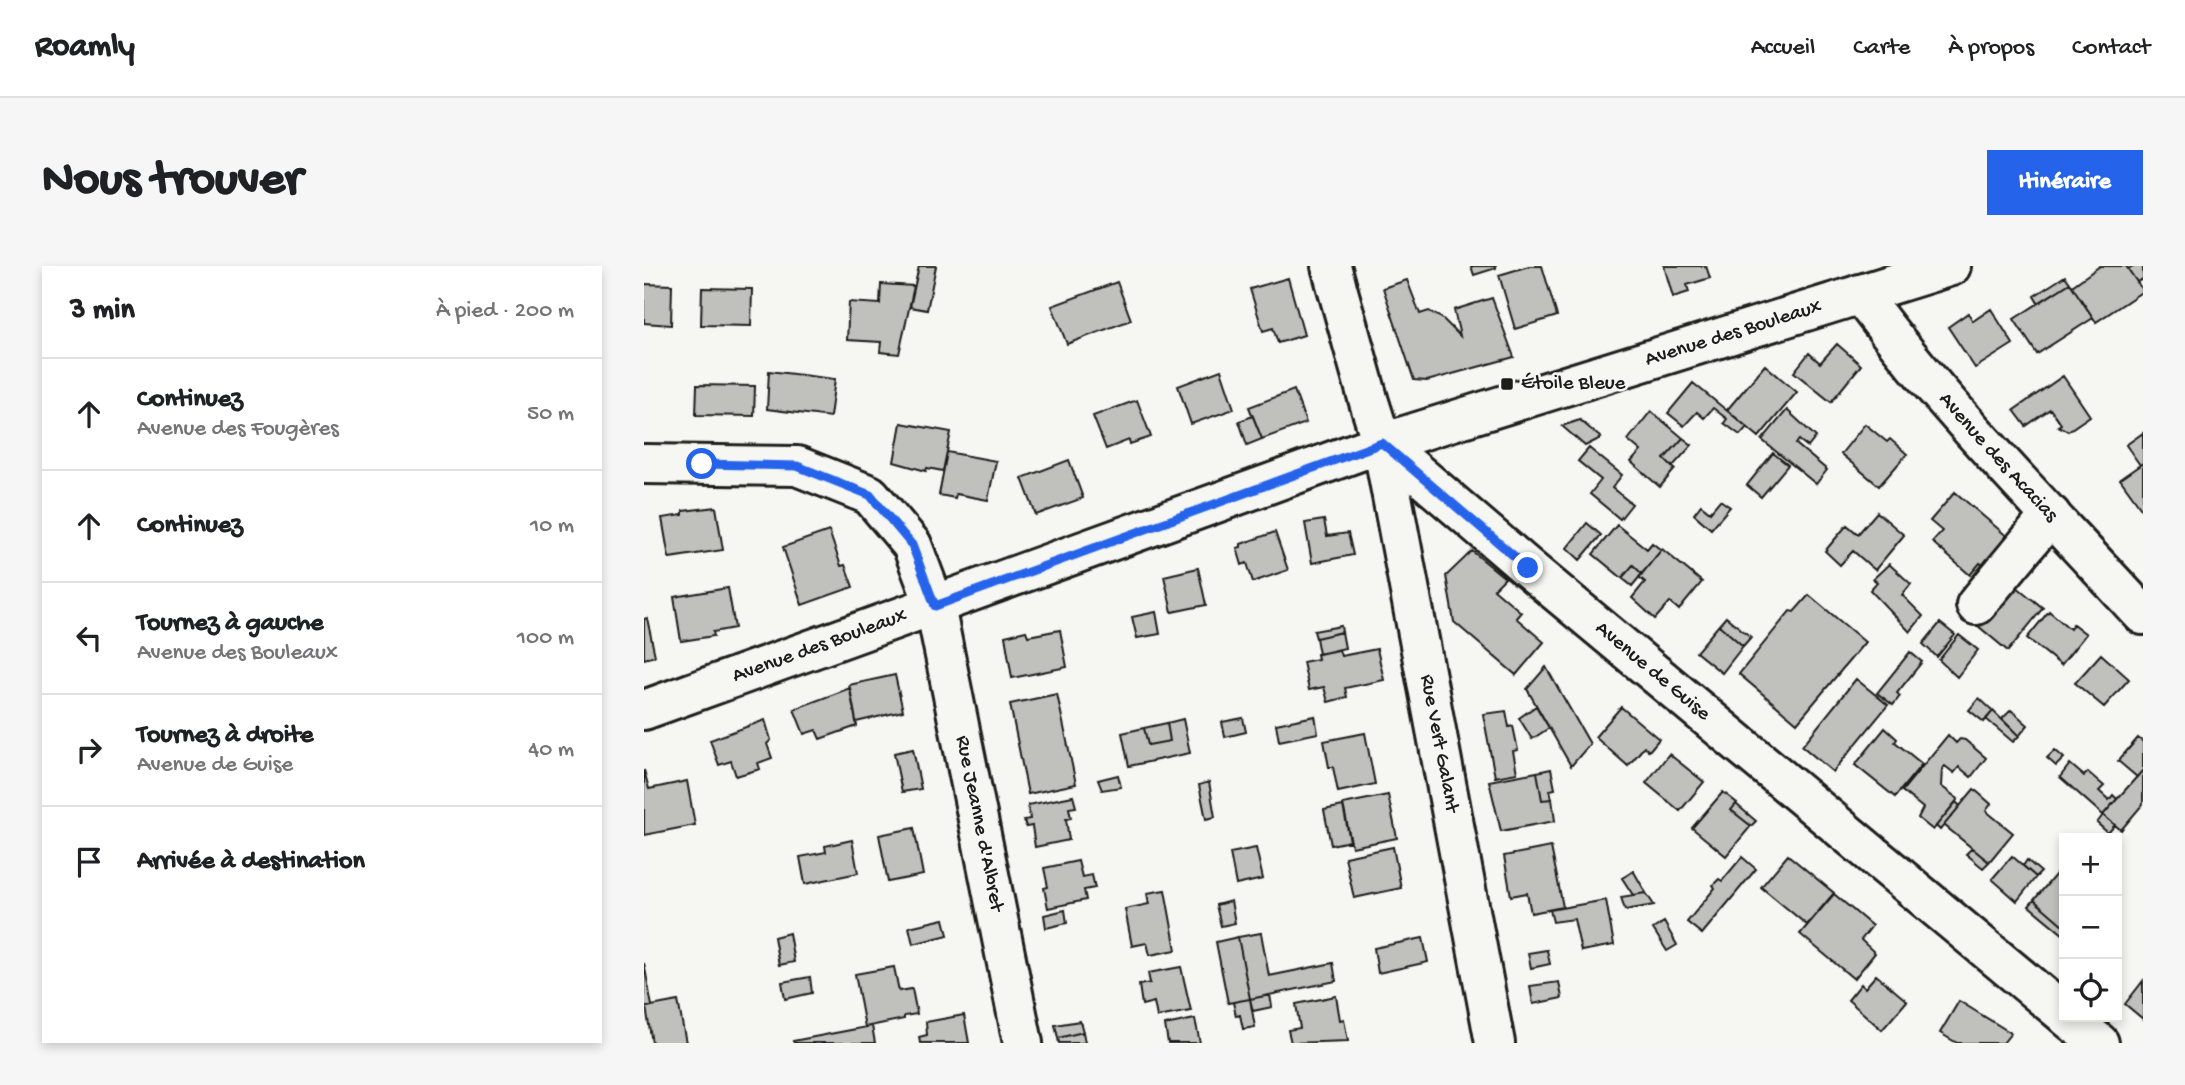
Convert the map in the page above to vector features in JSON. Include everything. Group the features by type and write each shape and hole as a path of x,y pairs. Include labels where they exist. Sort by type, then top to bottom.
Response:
{"street":[{"path":"1331,266 1368,402 1382,443"},
{"name":"Avenue des Bouleaux","path":"644,710 1382,443 1951,266"},
{"name":"Avenue des Acacias","path":"1860,293 1907,354 2143,615"},
{"name":"Avenue de Guise","path":"1382,443 1528,568 2059,1009"},
{"name":"Rue Vert Galant","path":"1382,443 1495,1043"},
{"name":"Rue Jeanne d'Albret","path":"644,464 797,466 870,495 912,545 935,606 1023,1043"},
{"path":"1976,605 2051,515"},
{"name":"Avenue de Guise","path":"2074,1022 2099,1043"}],"building":[{"path":"919,266 936,266 927,310 910,307"},
{"path":"1471,266 1496,266 1496,268 1474,275"},
{"path":"1529,266 1542,266 1557,316 1515,329 1499,275"},
{"path":"1664,266 1706,266 1710,278 1687,285 1689,292 1673,297"},
{"path":"2100,266 2126,266 2143,291 2096,322 2072,286"},
{"path":"2143,266 2143,279 2137,282 2128,269"},
{"path":"2065,276 2070,283 2038,303 2034,296"},
{"path":"1288,278 1304,335 1278,343 1273,328 1263,331 1250,289"},
{"path":"1407,280 1420,314 1429,311 1443,319 1460,336 1454,310 1492,298 1514,357 1427,381 1414,380 1383,288"},
{"path":"1117,282 1131,320 1067,344 1052,306"},
{"path":"2070,283 2093,318 2037,354 2014,319"},
{"path":"644,284 672,285 671,325 644,323"},
{"path":"881,284 914,286 899,354 880,352 881,342 847,340 849,302 880,304"},
{"path":"702,288 752,289 751,326 701,325"},
{"path":"1991,309 2013,344 1975,368 1948,327 1968,313 1973,321"},
{"path":"1837,344 1861,365 1831,402 1794,372 1809,353 1820,363"},
{"path":"1765,365 1797,392 1759,437 1727,410"},
{"path":"1221,370 1234,409 1191,424 1178,386"},
{"path":"769,371 835,379 830,417 767,409"},
{"path":"2063,376 2090,416 2068,431 2058,426 2061,424 2050,409 2026,426 2014,410"},
{"path":"1693,383 1747,427 1740,435 1724,423 1727,419 1713,408 1704,418 1697,412 1684,426 1668,413"},
{"path":"697,385 755,386 754,416 696,415"},
{"path":"1294,390 1306,423 1262,439 1249,407"},
{"path":"1137,400 1151,437 1130,444 1129,440 1106,449 1093,416"},
{"path":"1787,410 1816,437 1808,447 1799,440 1796,444 1827,470 1816,484 1762,440"},
{"path":"1651,411 1683,438 1664,459 1675,469 1660,487 1631,462 1641,451 1628,440"},
{"path":"1253,416 1262,439 1247,445 1239,421"},
{"path":"1580,420 1601,438 1585,446 1562,426"},
{"path":"901,423 951,432 943,471 927,468 926,471 894,462"},
{"path":"1865,424 1887,442 1890,439 1907,454 1879,486 1841,454"},
{"path":"2143,433 2143,463 2140,465 2126,445"},
{"path":"1683,438 1692,445 1672,467 1664,459"},
{"path":"1589,448 1622,475 1612,488 1632,504 1620,519 1590,494 1601,480 1578,461"},
{"path":"947,452 996,461 988,500 956,494 955,498 939,495"},
{"path":"1773,453 1788,465 1761,497 1747,485"},
{"path":"1069,460 1083,498 1036,515 1022,478"},
{"path":"2143,463 2143,511 2120,479"},
{"path":"1955,492 2016,544 1991,572 1980,563 1970,575 1932,542 1942,531 1930,521"},
{"path":"1720,500 1730,507 1711,529 1694,514 1701,505 1710,512"},
{"path":"716,507 723,550 669,558 662,518 683,515 683,511"},
{"path":"1877,512 1904,535 1875,570 1853,551 1840,565 1825,551 1847,525 1858,534"},
{"path":"1324,520 1327,536 1348,533 1353,555 1312,563 1305,523"},
{"path":"1587,523 1601,535 1580,560 1567,548"},
{"path":"1617,525 1647,549 1652,543 1661,550 1642,574 1633,565 1622,578 1593,554"},
{"path":"829,531 841,566 845,565 853,587 802,605 783,547"},
{"path":"1275,532 1288,570 1253,582 1247,563 1242,565 1237,548 1241,547 1241,544"},
{"path":"1662,549 1702,582 1679,610 1670,602 1655,619 1632,598 1645,582 1639,577"},
{"path":"1472,551 1505,578 1494,589 1521,612 1516,618 1544,642 1516,675 1454,622 1446,576"},
{"path":"1889,564 1911,584 1902,595 1923,616 1910,632 1870,590 1877,582 1873,579"},
{"path":"1633,565 1642,574 1632,586 1622,578"},
{"path":"1198,568 1206,605 1172,612 1164,576"},
{"path":"2006,578 2043,608 2008,651 1971,620"},
{"path":"728,588 735,628 713,632 714,636 681,641 674,597"},
{"path":"1809,595 1865,642 1797,723 1739,674 1790,611 1794,612"},
{"path":"2049,611 2070,629 2073,624 2086,634 2061,665 2027,638"},
{"path":"1156,612 1160,634 1137,638 1132,617"},
{"path":"1726,617 1751,637 1743,646 1719,625"},
{"path":"647,618 655,656 644,659 644,619"},
{"path":"1940,623 1955,635 1937,657 1923,644"},
{"path":"1719,625 1743,646 1722,673 1696,652"},
{"path":"1341,626 1342,632 1316,638 1314,631"},
{"path":"1060,630 1067,667 1012,678 1005,636 1026,631 1028,636"},
{"path":"1342,632 1345,648 1319,654 1316,638"},
{"path":"1959,635 1978,650 1957,677 1939,660"},
{"path":"1377,649 1384,680 1345,688 1347,697 1328,702 1324,687 1309,690 1303,662 1318,659 1317,654 1339,650 1341,656"},
{"path":"1910,652 1922,662 1897,693 1900,696 1893,705 1877,693"},
{"path":"2101,654 2129,679 2104,707 2075,683"},
{"path":"1546,667 1590,744 1571,766 1527,689"},
{"path":"895,675 903,711 856,722 849,685"},
{"path":"1856,679 1888,705 1833,772 1802,746"},
{"path":"850,688 857,726 820,739 816,730 804,734 794,709"},
{"path":"1057,694 1076,784 1028,794 1010,704"},
{"path":"1979,698 1993,711 1984,722 1969,710"},
{"path":"1536,706 1549,728 1532,739 1519,718"},
{"path":"1621,707 1659,739 1649,751 1644,747 1628,766 1595,737"},
{"path":"2011,710 2028,725 2019,736 2002,719"},
{"path":"1506,711 1509,727 1513,726 1518,750 1513,751 1517,773 1495,777 1483,714"},
{"path":"1993,711 2019,736 2013,742 1986,719"},
{"path":"1315,716 1318,733 1279,741 1276,724"},
{"path":"1243,718 1246,732 1225,737 1222,722"},
{"path":"1183,719 1190,753 1129,766 1122,733 1144,728 1148,745 1170,741 1167,723"},
{"path":"765,720 771,740 767,744 772,758 758,763 760,769 736,776 731,761 719,765 710,740"},
{"path":"1167,723 1170,741 1148,745 1144,728"},
{"path":"1885,728 1897,739 1895,742 1922,764 1895,797 1855,765"},
{"path":"1365,733 1375,784 1338,792 1324,741"},
{"path":"1948,735 1956,743 1960,739 1965,740 1986,758 1971,777 1959,767 1954,773 1945,766 1942,769 1941,786 1958,799 1933,830 1918,818 1923,808 1902,791"},
{"path":"2138,738 2143,742 2143,770 2137,777 2118,761"},
{"path":"913,749 921,789 902,792 894,753"},
{"path":"2055,750 2064,758 2056,766 2047,758"},
{"path":"1669,754 1704,782 1680,811 1646,783"},
{"path":"2070,764 2084,776 2088,772 2104,786 2099,791 2109,800 2113,795 2117,799 2103,815 2060,777"},
{"path":"1551,769 1555,789 1550,790 1552,799 1542,800 1537,772"},
{"path":"644,770 649,789 687,781 695,825 644,835"},
{"path":"2143,770 2143,804 2121,830 2103,815"},
{"path":"1537,772 1542,800 1552,799 1555,821 1501,831 1489,781"},
{"path":"1118,775 1121,787 1102,790 1098,780"},
{"path":"1209,782 1215,817 1206,819 1199,785"},
{"path":"1974,789 1991,804 1986,811 2013,833 1989,862 1944,825"},
{"path":"1723,792 1737,803 1731,810 1751,826 1726,856 1692,828"},
{"path":"1388,795 1397,838 1352,847 1343,804"},
{"path":"1073,796 1076,807 1069,808 1071,818 1066,819 1069,840 1035,847 1032,826 1026,827 1024,820 1030,819 1028,805"},
{"path":"1956,802 1960,806 1940,830 1936,826"},
{"path":"1736,804 1756,821 1751,826 1731,810"},
{"path":"1343,806 1350,841 1331,845 1324,810"},
{"path":"2103,815 2115,825 2108,833 2097,823"},
{"path":"914,828 923,875 888,882 879,835"},
{"path":"852,840 858,873 805,884 800,857 826,852 825,846"},
{"path":"1393,847 1401,888 1354,898 1345,857"},
{"path":"1551,847 1563,907 1531,913 1527,893 1511,896 1504,856"},
{"path":"1256,848 1263,879 1236,885 1230,853"},
{"path":"1972,848 1989,862 1983,868 1966,854"},
{"path":"1788,855 1834,893 1807,925 1761,887"},
{"path":"2012,856 2036,877 2017,901 1992,879"},
{"path":"1742,857 1756,869 1702,934 1687,922 1715,888 1713,885 1719,879 1722,881"},
{"path":"2027,860 2041,872 2036,877 2023,866"},
{"path":"1078,861 1082,877 1092,875 1095,888 1084,890 1086,900 1048,908 1044,868"},
{"path":"1634,871 1646,893 1633,895 1622,878"},
{"path":"2059,871 2059,922 2034,900"},
{"path":"1165,890 1176,950 1150,955 1147,943 1132,946 1125,909 1149,904 1147,893"},
{"path":"1646,893 1654,905 1625,910 1621,897"},
{"path":"1834,894 1872,926 1861,940 1875,953 1854,979 1800,934"},
{"path":"1606,900 1614,945 1581,951 1574,919 1553,922 1550,910"},
{"path":"2034,900 2059,922 2059,931 2029,906"},
{"path":"1231,901 1235,923 1221,926 1216,905"},
{"path":"1065,910 1067,923 1046,928 1044,915"},
{"path":"944,919 948,935 913,944 909,927"},
{"path":"1664,922 1677,945 1667,951 1653,929"},
{"path":"789,933 794,962 779,965 774,937"},
{"path":"1261,933 1269,976 1333,963 1336,981 1250,999 1238,937"},
{"path":"1238,937 1250,999 1228,1003 1216,942"},
{"path":"1423,938 1428,962 1378,973 1374,948"},
{"path":"1547,950 1550,964 1531,968 1528,953"},
{"path":"644,963 652,1006 644,1008"},
{"path":"894,967 899,991 912,989 917,1014 865,1027 855,974"},
{"path":"1181,967 1191,1011 1157,1017 1154,1002 1142,1005 1139,985 1150,983 1148,973"},
{"path":"1876,975 1907,1001 1882,1030 1848,1000 1861,984 1865,988"},
{"path":"810,977 812,993 785,999 782,982"},
{"path":"2143,981 2143,1019 2125,1004"},
{"path":"1559,982 1562,998 1533,1004 1530,986"},
{"path":"1270,995 1272,1007 1253,1011 1250,999"},
{"path":"1336,996 1340,1020 1344,1019 1348,1041 1291,1043 1288,1030 1300,1028 1296,1004"},
{"path":"1250,999 1255,1027 1243,1029 1233,1002"},
{"path":"678,1001 686,1043 652,1043 646,1007"},
{"path":"1959,1001 2011,1033 2003,1043 1957,1043 1940,1033"},
{"path":"964,1015 969,1043 920,1043 919,1037 927,1035 926,1022"},
{"path":"1195,1019 1200,1043 1168,1043 1165,1025"},
{"path":"1080,1021 1083,1032 1058,1038 1055,1025"},
{"path":"872,1026 875,1043 793,1041"},
{"path":"1083,1032 1085,1043 1059,1043 1058,1038"}],"place":[{"name":"Étoile Bleue","path":"1507,384"}],"route":[{"path":"702,464 797,466 870,495 912,545 935,606 1382,443 1528,568"}]}
